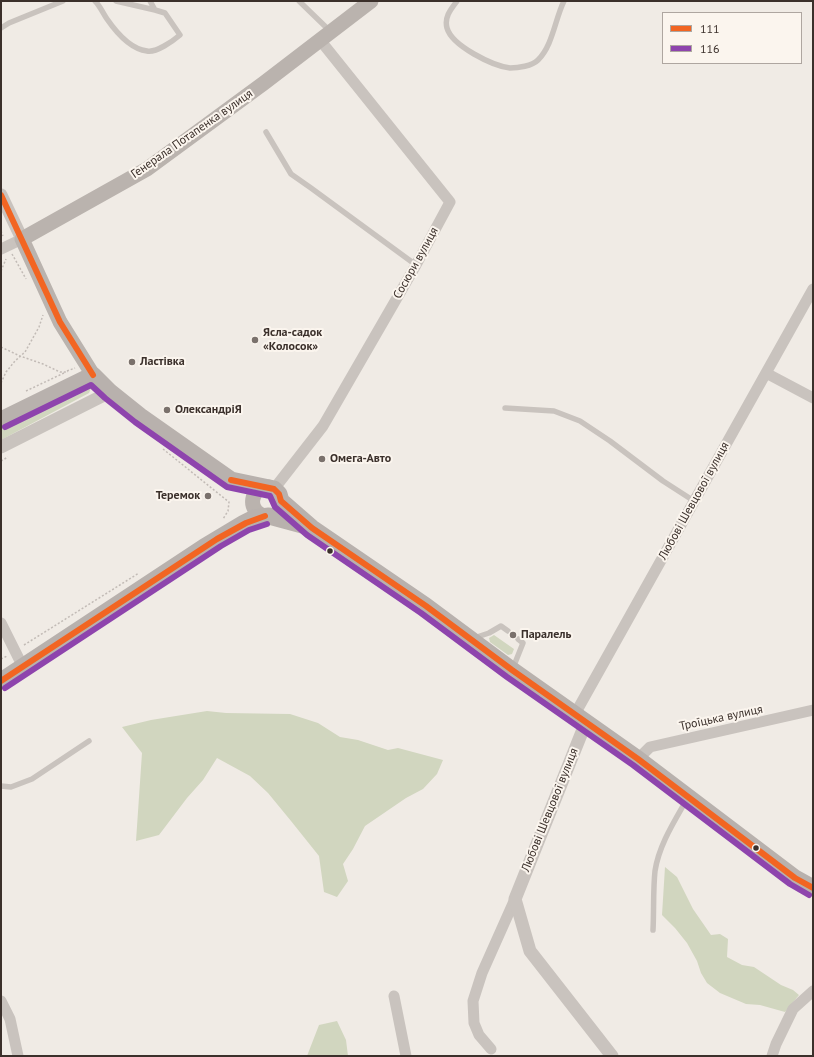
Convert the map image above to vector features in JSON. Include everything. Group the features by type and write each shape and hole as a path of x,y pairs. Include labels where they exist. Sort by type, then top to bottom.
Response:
{"main road":[{"name":"Генерала Потапенка вулиця","path":"22,239 147,169 326,40 371,1"},
{"path":"22,239 85,373 140,416 231,480 252,502"},
{"path":"1,420 85,373"},
{"path":"231,480 275,492"},
{"path":"312,528 261,515 254,510 252,502 254,494 257,490 265,487 275,492 312,528 638,759 795,878 813,888"},
{"path":"1,681 217,539 254,518 267,516 278,511 275,492"}],"street":[{"name":"Сосюри вулиця","path":"275,492 323,426 416,265 450,202 326,40"},
{"path":"1,195 22,239"},
{"name":"Генерала Потапенка вулиця","path":"4,253 22,239"},
{"name":"Любові Шевцової вулиця","path":"491,1049 479,1035 474,1023 473,1001 482,973 515,899 580,718 694,501 813,289"},
{"path":"766,373 813,398"},
{"path":"4,452 110,392"},
{"path":"1,623 23,667"},
{"name":"Троїцька вулиця","path":"638,759 650,747 720,730 798,715 813,710"},
{"path":"515,899 530,951 612,1056"},
{"path":"772,1056 793,1008 813,991"},
{"path":"394,996 406,1056"},
{"path":"1,1001 10,1019 18,1056"}],"lane":[{"path":"1,28 9,23 63,1"},
{"path":"95,1 115,29 134,47 148,52 162,47 180,35 176,27 165,13 116,1"},
{"path":"150,1 155,10"},
{"path":"299,1 326,40"},
{"path":"457,1 447,14 447,29 454,40 467,51 496,64 510,68 530,65 539,59 548,44 564,1"},
{"path":"266,132 291,174 416,265"},
{"path":"505,408 554,411 580,421 610,441 663,481 694,501"},
{"path":"470,639 489,633 501,626 508,631"},
{"path":"512,670 523,643 518,639"},
{"path":"1,786 11,787 32,779 89,740"},
{"path":"653,930 655,872 659,853 667,834 688,796"}],"path":[{"path":"1,271 4,253"},
{"path":"1,383 6,372 25,352 38,327 44,311"},
{"path":"1,347 60,372 85,373"},
{"path":"26,392 75,367"},
{"path":"163,449 229,502 228,511 222,521"},
{"path":"1,461 4,452"},
{"path":"1,659 142,571"}],"green space":[{"path":"91,385 92,386 89,393 1,440 1,424"},
{"path":"494,635 514,649 512,654 508,655 490,642 489,638"},
{"path":"207,711 226,713 290,714 318,723 340,737 358,740 388,750 398,748 443,760 437,774 423,789 406,798 365,826 343,864 348,881 337,897 324,892 319,856 268,793 250,776 217,758 203,780 187,798 159,835 136,841 142,753 122,727 151,720"},
{"path":"665,867 677,877 693,909 711,935 720,934 728,939 727,957 742,965 754,967 799,995 785,1012 760,1005 746,1004 720,993 707,983 687,943 662,915"},
{"path":"337,1021 346,1040 348,1056 307,1056 319,1025"}],"transit line":[{"name":"111","path":"1,195 60,322 93,375"},
{"name":"116","path":"5,427 91,385 135,422 227,487 270,496 275,507 307,535 421,613 507,677 633,765 790,884 809,895"},
{"name":"111","path":"231,480 274,489 279,494 281,501 312,528 426,606 512,670 638,759 795,878 813,888"},
{"name":"111","path":"1,681 217,539 246,523 265,516"},
{"name":"116","path":"5,688 221,546 249,530 267,524"}],"place":[{"name":"Ясла-садок «Колосок»","path":"255,340"},
{"name":"Ластівка","path":"132,362"},
{"name":"ОлександріЯ","path":"167,410"},
{"name":"Омега-Авто","path":"322,459"},
{"name":"Теремок","path":"208,496"},
{"name":"Паралель","path":"513,635"}]}
